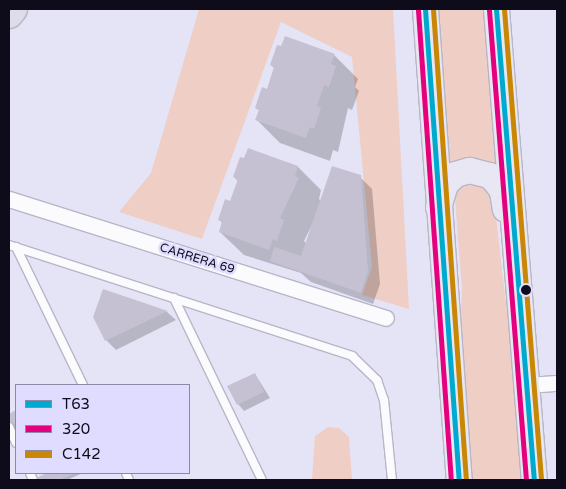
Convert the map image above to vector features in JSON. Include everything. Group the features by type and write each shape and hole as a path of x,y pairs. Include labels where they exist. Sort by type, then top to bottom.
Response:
{"highway":[{"path":"9,14 13,9"}],"main road":[{"path":"424,9 459,480"},
{"path":"496,9 534,480"},
{"path":"438,211 445,184 455,174 479,171 496,182 504,201 508,258 520,308"},
{"path":"456,451 463,480"}],"street":[{"name":"CARRERA 69","path":"9,199 272,277 386,318"},
{"path":"527,385 557,383"}],"lane":[{"path":"12,246 352,356 366,366 377,380 384,400 392,480"},
{"path":"12,246 82,384"},
{"path":"174,298 262,480"},
{"path":"9,427 15,441"}],"shaded area":[{"path":"199,9 393,9 409,309 362,295 372,267 352,57 281,22 202,239 119,212 151,173"},
{"path":"433,9 488,9 498,167 447,170"},
{"path":"467,179 490,184 496,217 523,450 520,480 473,480 469,463 459,356 462,289 455,199 460,185"},
{"path":"328,427 339,428 349,437 352,480 312,480 315,436"}],"building":[{"path":"285,36 335,54 331,64 336,66 329,87 324,85 317,106 321,108 314,129 310,127 306,138 255,120 259,110 255,108 262,87 267,89 274,67 270,65 277,45 281,46"},
{"path":"248,148 298,166 295,176 299,178 280,218 284,220 277,241 273,239 269,250 219,232 222,221 218,220 225,199 230,201 238,179 233,177 240,157 244,158"},
{"path":"332,166 361,175 368,271 361,293 270,261 274,247 301,256"},
{"path":"103,289 168,311 105,341 93,317"},
{"path":"255,373 264,392 237,405 227,386"},
{"path":"15,411 15,424 9,427 9,414"},
{"path":"45,474 73,474 59,480 32,480"}],"transit line":[{"name":"T63","path":"425,9 459,480"},
{"name":"C142","path":"433,9 466,479"},
{"name":"T63","path":"496,9 534,480"},
{"name":"C142","path":"504,9 541,479"},
{"name":"320","path":"418,10 451,480"},
{"name":"320","path":"489,10 526,480"}]}
